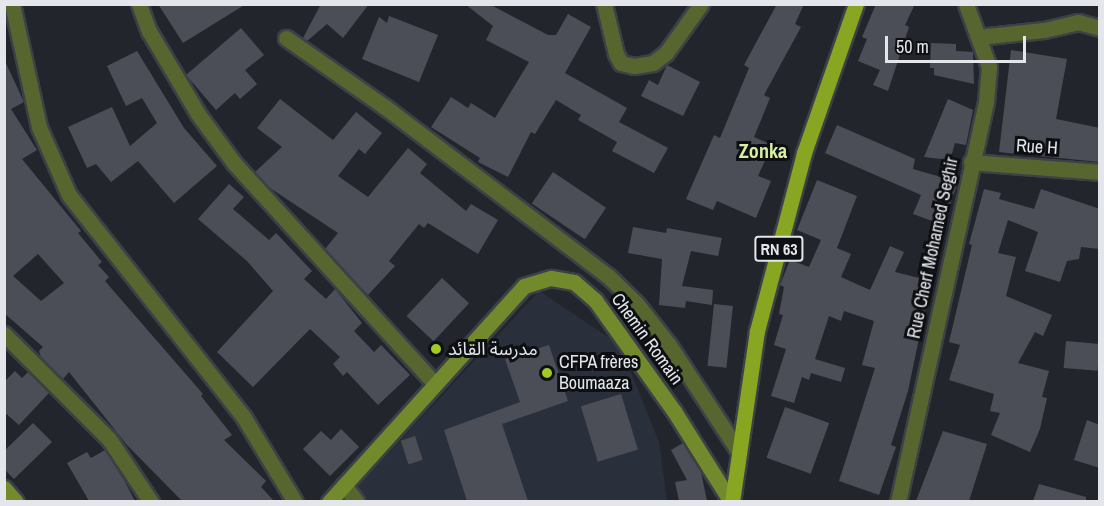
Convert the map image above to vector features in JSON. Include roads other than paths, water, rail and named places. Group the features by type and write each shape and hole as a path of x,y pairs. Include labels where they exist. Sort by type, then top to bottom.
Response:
{"main road":[{"name":"RN 63","path":"731,501 760,320 804,153 856,4"}],"street":[{"path":"12,4 39,127 69,195 243,416 295,501"},
{"path":"139,4 149,31 198,114 234,163 433,382"},
{"path":"604,4 616,54 621,63 634,66 653,63 666,53 701,4"},
{"name":"Rue Cherf Mohamed Seghir","path":"898,501 986,101 989,67 966,4"},
{"path":"978,37 1044,30 1078,22 1100,28"},
{"path":"286,38 385,106 608,276 636,303 669,345 739,452"},
{"name":"Rue H","path":"971,162 1100,172"},
{"name":"Chemin Romain","path":"329,501 433,382 524,286 551,278 574,282 595,300 620,331 731,501"},
{"path":"4,334 109,439 151,501"},
{"path":"344,485 357,501"},
{"path":"4,488 16,501"}],"place":[{"name":"مدرسة القائد","path":"436,349"},
{"name":"CFPA frères Boumaaza","path":"547,373"}],"district":[{"name":"Zonka","path":"763,150"}]}
